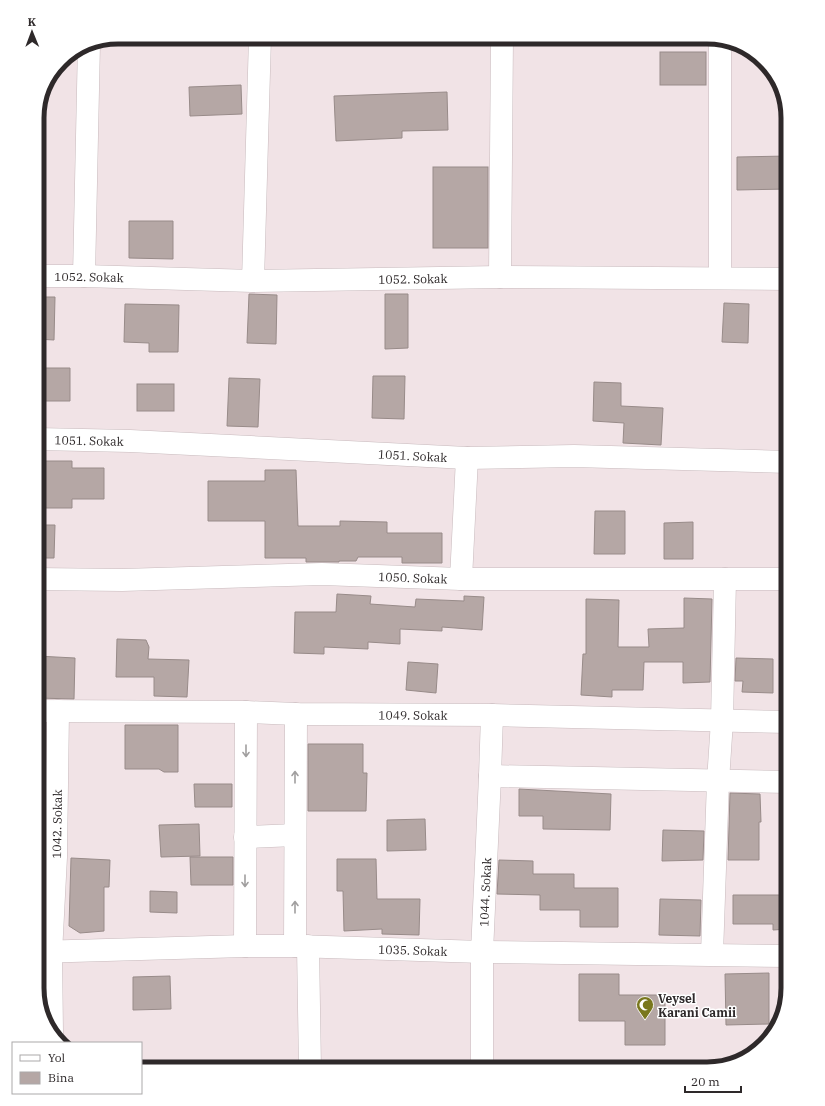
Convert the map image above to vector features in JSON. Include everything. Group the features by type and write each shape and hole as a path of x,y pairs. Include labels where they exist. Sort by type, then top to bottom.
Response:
{"street":[{"path":"253,281 260,44"},
{"path":"500,277 502,44"},
{"path":"720,45 720,278"},
{"path":"84,276 89,50"},
{"name":"1052. Sokak","path":"44,276 253,281 500,277 781,279"},
{"name":"1051. Sokak","path":"44,439 130,441 467,458 574,456 781,462"},
{"path":"461,578 467,458"},
{"name":"1050. Sokak","path":"44,579 122,580 322,574 461,578 781,579"},
{"path":"712,954 718,781 722,721 725,579"},
{"name":"1049. Sokak","path":"48,711 492,715 781,722"},
{"name":"1042. Sokak","path":"48,711 56,857 44,953 50,1018"},
{"path":"245,946 246,712"},
{"path":"296,714 295,835 310,1062"},
{"name":"1044. Sokak","path":"482,1062 482,952 492,715"},
{"path":"490,776 781,782"},
{"path":"245,836 295,835"},
{"name":"1035. Sokak","path":"44,953 245,946 302,946 482,952 781,956"}],"building":[{"path":"660,52 706,52 706,85 660,85"},
{"path":"241,85 242,114 190,116 189,87"},
{"path":"447,92 448,130 402,131 402,138 336,141 334,96"},
{"path":"781,156 781,189 737,190 737,157"},
{"path":"433,167 488,167 488,248 433,248"},
{"path":"129,221 173,221 173,259 129,258"},
{"path":"249,294 277,295 276,344 247,343"},
{"path":"385,294 408,294 408,348 385,349"},
{"path":"44,297 55,297 54,340 44,339"},
{"path":"724,303 749,304 748,343 722,342"},
{"path":"125,304 179,305 178,352 149,352 149,343 124,342"},
{"path":"44,368 70,368 70,401 44,401"},
{"path":"373,376 405,376 404,419 372,418"},
{"path":"229,378 260,379 258,427 227,426"},
{"path":"594,382 621,383 621,406 663,408 661,445 623,443 624,423 593,421"},
{"path":"137,384 174,384 174,411 137,411"},
{"path":"44,461 72,461 72,468 104,468 104,499 72,499 72,508 44,508"},
{"path":"265,470 296,470 298,526 340,526 340,521 387,522 387,533 442,533 442,563 402,563 402,557 358,557 356,561 339,562 306,562 306,558 265,558 265,521 208,521 208,481 265,481"},
{"path":"595,511 625,511 625,554 594,554"},
{"path":"693,522 693,559 664,559 664,523"},
{"path":"44,525 55,525 54,558 44,558"},
{"path":"337,594 371,596 370,604 415,607 416,599 464,601 464,596 484,597 482,630 442,627 442,631 400,629 400,644 368,642 368,649 324,647 324,654 294,653 295,612 336,612"},
{"path":"684,598 712,599 710,682 683,683 683,662 644,662 643,690 612,690 612,697 581,695 583,654 586,654 586,599 619,600 618,647 649,647 648,629 684,628"},
{"path":"117,639 146,640 149,647 148,659 189,660 187,697 154,696 154,677 116,677"},
{"path":"44,656 75,658 74,699 44,698"},
{"path":"736,658 773,659 773,693 742,692 743,681 735,681"},
{"path":"408,662 438,664 436,693 406,690"},
{"path":"125,725 178,725 178,772 164,772 159,769 125,769"},
{"path":"308,744 363,744 363,773 367,773 366,811 308,811"},
{"path":"194,784 232,784 232,807 195,807"},
{"path":"519,789 611,794 610,830 543,829 543,816 519,816"},
{"path":"730,793 760,794 761,822 759,822 759,860 728,860"},
{"path":"425,819 426,850 387,851 387,820"},
{"path":"199,824 200,856 161,857 159,825"},
{"path":"663,830 704,831 703,860 662,861"},
{"path":"190,857 233,857 233,885 191,885"},
{"path":"71,858 110,860 109,887 104,887 104,931 80,933 69,926"},
{"path":"337,859 376,859 377,899 420,899 419,935 382,934 382,929 344,931 343,891 337,891"},
{"path":"499,860 533,861 533,874 574,874 574,888 618,888 618,927 580,927 580,910 540,910 540,895 497,894"},
{"path":"150,891 177,892 177,913 150,912"},
{"path":"733,895 781,895 781,929 773,930 773,924 733,924"},
{"path":"660,899 701,900 700,936 659,935"},
{"path":"769,973 769,1024 726,1025 725,974"},
{"path":"579,974 619,974 619,995 665,995 665,1045 625,1045 625,1021 579,1021"},
{"path":"170,976 171,1009 133,1010 133,977"}],"place":[{"name":"Veysel Karani Camii","path":"645,1020"}]}
